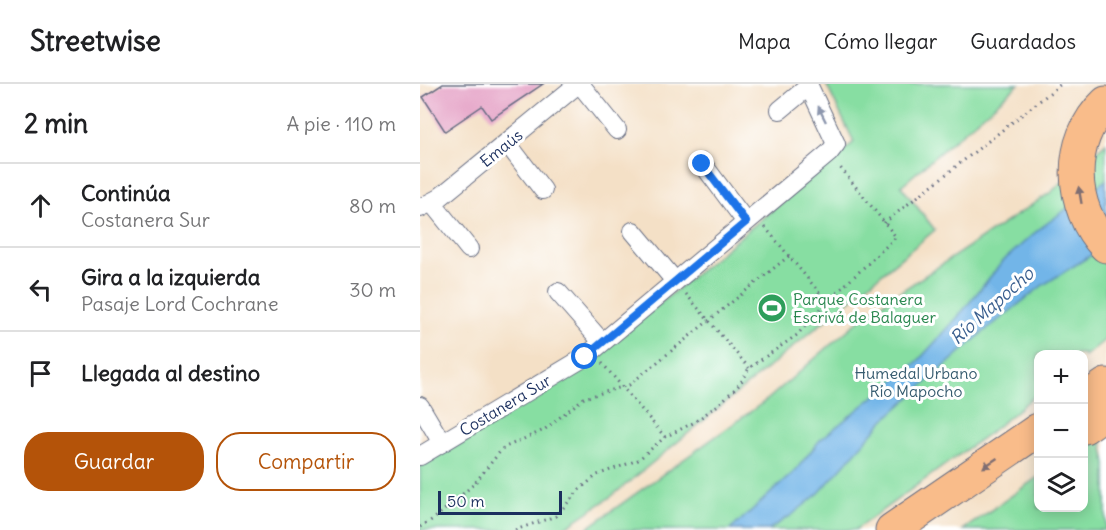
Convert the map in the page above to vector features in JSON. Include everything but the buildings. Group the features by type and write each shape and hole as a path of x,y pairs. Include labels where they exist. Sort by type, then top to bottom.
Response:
{"highway":[{"path":"1101,109 1084,133 1078,158 1078,184 1082,206 1089,225 1106,246"},
{"path":"1088,397 1106,385"},
{"path":"1088,424 1106,412"},
{"path":"892,530 1034,433"},
{"path":"930,530 1037,458"}],"street":[{"path":"579,84 617,130"},
{"name":"Emaús","path":"426,205 579,84"},
{"path":"780,110 808,85 833,148"},
{"path":"507,143 543,190"},
{"name":"Costanera Sur","path":"420,456 597,347 833,148"},
{"path":"702,164 751,218"},
{"path":"426,205 469,249"},
{"path":"633,231 675,281"},
{"path":"558,292 597,347"},
{"path":"420,406 442,443"}],"path":[{"path":"885,222 1061,84"},
{"path":"515,530 556,516 579,490 597,475 638,460 665,437 693,423 718,405 740,384 749,368 797,335 827,302 896,237 833,148"},
{"path":"751,218 789,256 827,302"},
{"path":"420,527 435,518 474,484 503,448 544,430 584,398 629,386 789,256"},
{"path":"675,281 749,368"},
{"path":"597,347 624,387 665,437"}],"green space":[{"name":"Parque Costanera Escrivá de Balaguer","path":"826,84 1019,84 901,186 935,230 612,496 561,530 420,530 420,467 597,356 854,142"},
{"name":"Humedal Urbano Río Mapocho","path":"1106,143 1106,339 1088,354 1088,350 1034,350 1034,396 992,431 855,530 585,530 768,399 865,315 1050,193"},
{"path":"1100,433 1106,464 1106,530 963,530 1034,480 1034,512 1088,512 1088,442"}],"water":[{"name":"Río Mapocho","path":"1106,180 1106,246 1043,285 981,334 884,420 819,493 792,515 768,530 730,530 795,471 820,440 918,361 957,318 1003,261 1038,230"}],"place":[{"name":"Parque Costanera Escrivá de Balaguer","path":"772,308"}],"route":[{"path":"585,357 746,222 702,164"}]}
